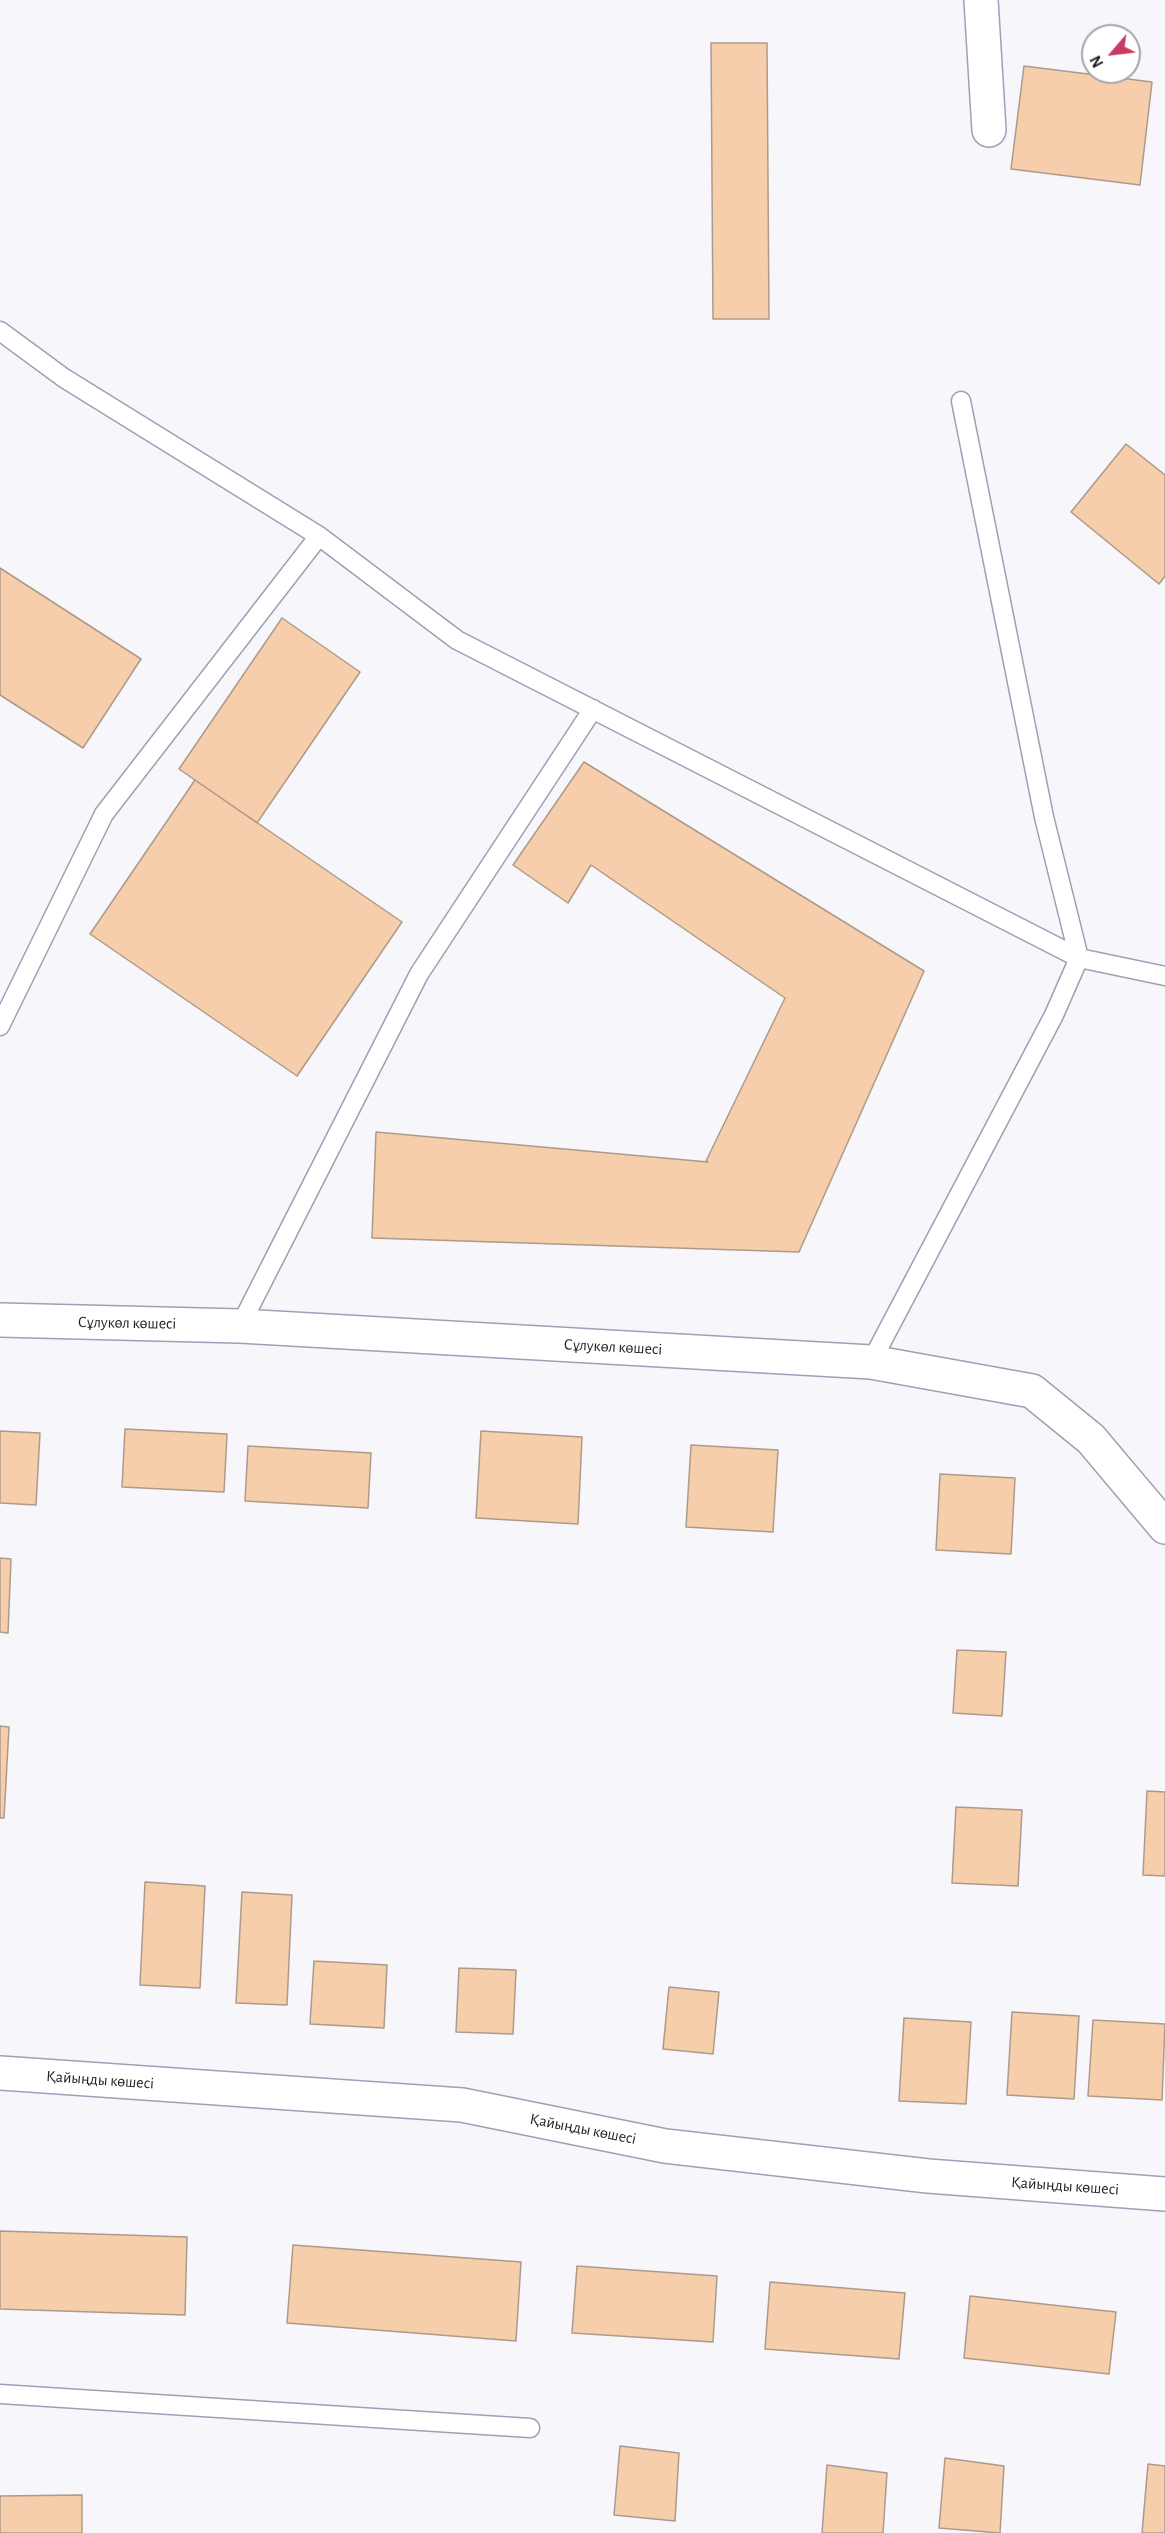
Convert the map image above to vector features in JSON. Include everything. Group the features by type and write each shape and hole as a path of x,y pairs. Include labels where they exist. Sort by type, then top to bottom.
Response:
{"street":[{"path":"981,0 989,130"},
{"name":"Сұлукөл көшесі","path":"0,1320 240,1326 871,1362 1032,1391 1091,1439 1165,1527"},
{"name":"Қайыңды көшесі","path":"0,2073 462,2105 665,2146 928,2176 1165,2194"}],"lane":[{"path":"0,331 64,378 318,536 457,640 1079,958 1165,976"},
{"path":"871,1362 1054,1016 1079,958 1044,818 961,401"},
{"path":"0,1026 104,814 318,536"},
{"path":"240,1326 418,974 593,709"},
{"path":"0,2394 530,2428"}],"building":[{"path":"711,43 767,43 769,319 713,319"},
{"path":"1024,66 1081,73 1081,84 1152,82 1140,185 1011,169"},
{"path":"1126,444 1165,475 1165,576 1159,584 1071,512"},
{"path":"0,568 141,659 83,748 0,695"},
{"path":"282,618 360,672 257,823 179,769"},
{"path":"584,762 924,971 799,1252 372,1238 376,1132 708,1162 706,1161 785,998 591,865 568,903 513,865"},
{"path":"195,780 402,922 297,1076 90,934"},
{"path":"125,1429 227,1434 224,1492 122,1487"},
{"path":"0,1431 40,1433 36,1505 0,1503"},
{"path":"481,1431 582,1437 578,1524 476,1518"},
{"path":"691,1445 778,1450 773,1532 686,1527"},
{"path":"248,1446 371,1453 368,1508 245,1501"},
{"path":"940,1474 1015,1478 1011,1554 936,1550"},
{"path":"0,1558 11,1559 8,1633 0,1632"},
{"path":"957,1650 1006,1652 1002,1716 953,1713"},
{"path":"0,1726 9,1727 4,1818 0,1818"},
{"path":"1147,1791 1165,1792 1165,1876 1143,1875"},
{"path":"956,1807 1022,1810 1018,1886 952,1883"},
{"path":"145,1882 205,1886 200,1988 140,1985"},
{"path":"242,1892 292,1895 287,2005 236,2003"},
{"path":"314,1961 387,1965 384,2028 310,2024"},
{"path":"459,1968 516,1970 513,2034 456,2032"},
{"path":"669,1987 719,1992 713,2054 663,2049"},
{"path":"1012,2012 1079,2016 1074,2099 1007,2095"},
{"path":"904,2018 971,2022 966,2104 899,2101"},
{"path":"1093,2020 1165,2024 1162,2100 1088,2096"},
{"path":"0,2231 187,2237 185,2315 0,2309"},
{"path":"293,2245 521,2262 516,2341 287,2323"},
{"path":"577,2266 717,2276 713,2342 572,2333"},
{"path":"770,2282 905,2293 899,2359 765,2349"},
{"path":"970,2296 1116,2312 1109,2374 964,2358"},
{"path":"620,2446 679,2453 675,2521 614,2515"},
{"path":"945,2458 1004,2466 1000,2533 939,2528"},
{"path":"1148,2464 1165,2466 1165,2533 1142,2533"},
{"path":"827,2465 887,2473 883,2533 822,2533"},
{"path":"82,2495 82,2533 0,2533 0,2496"}]}
